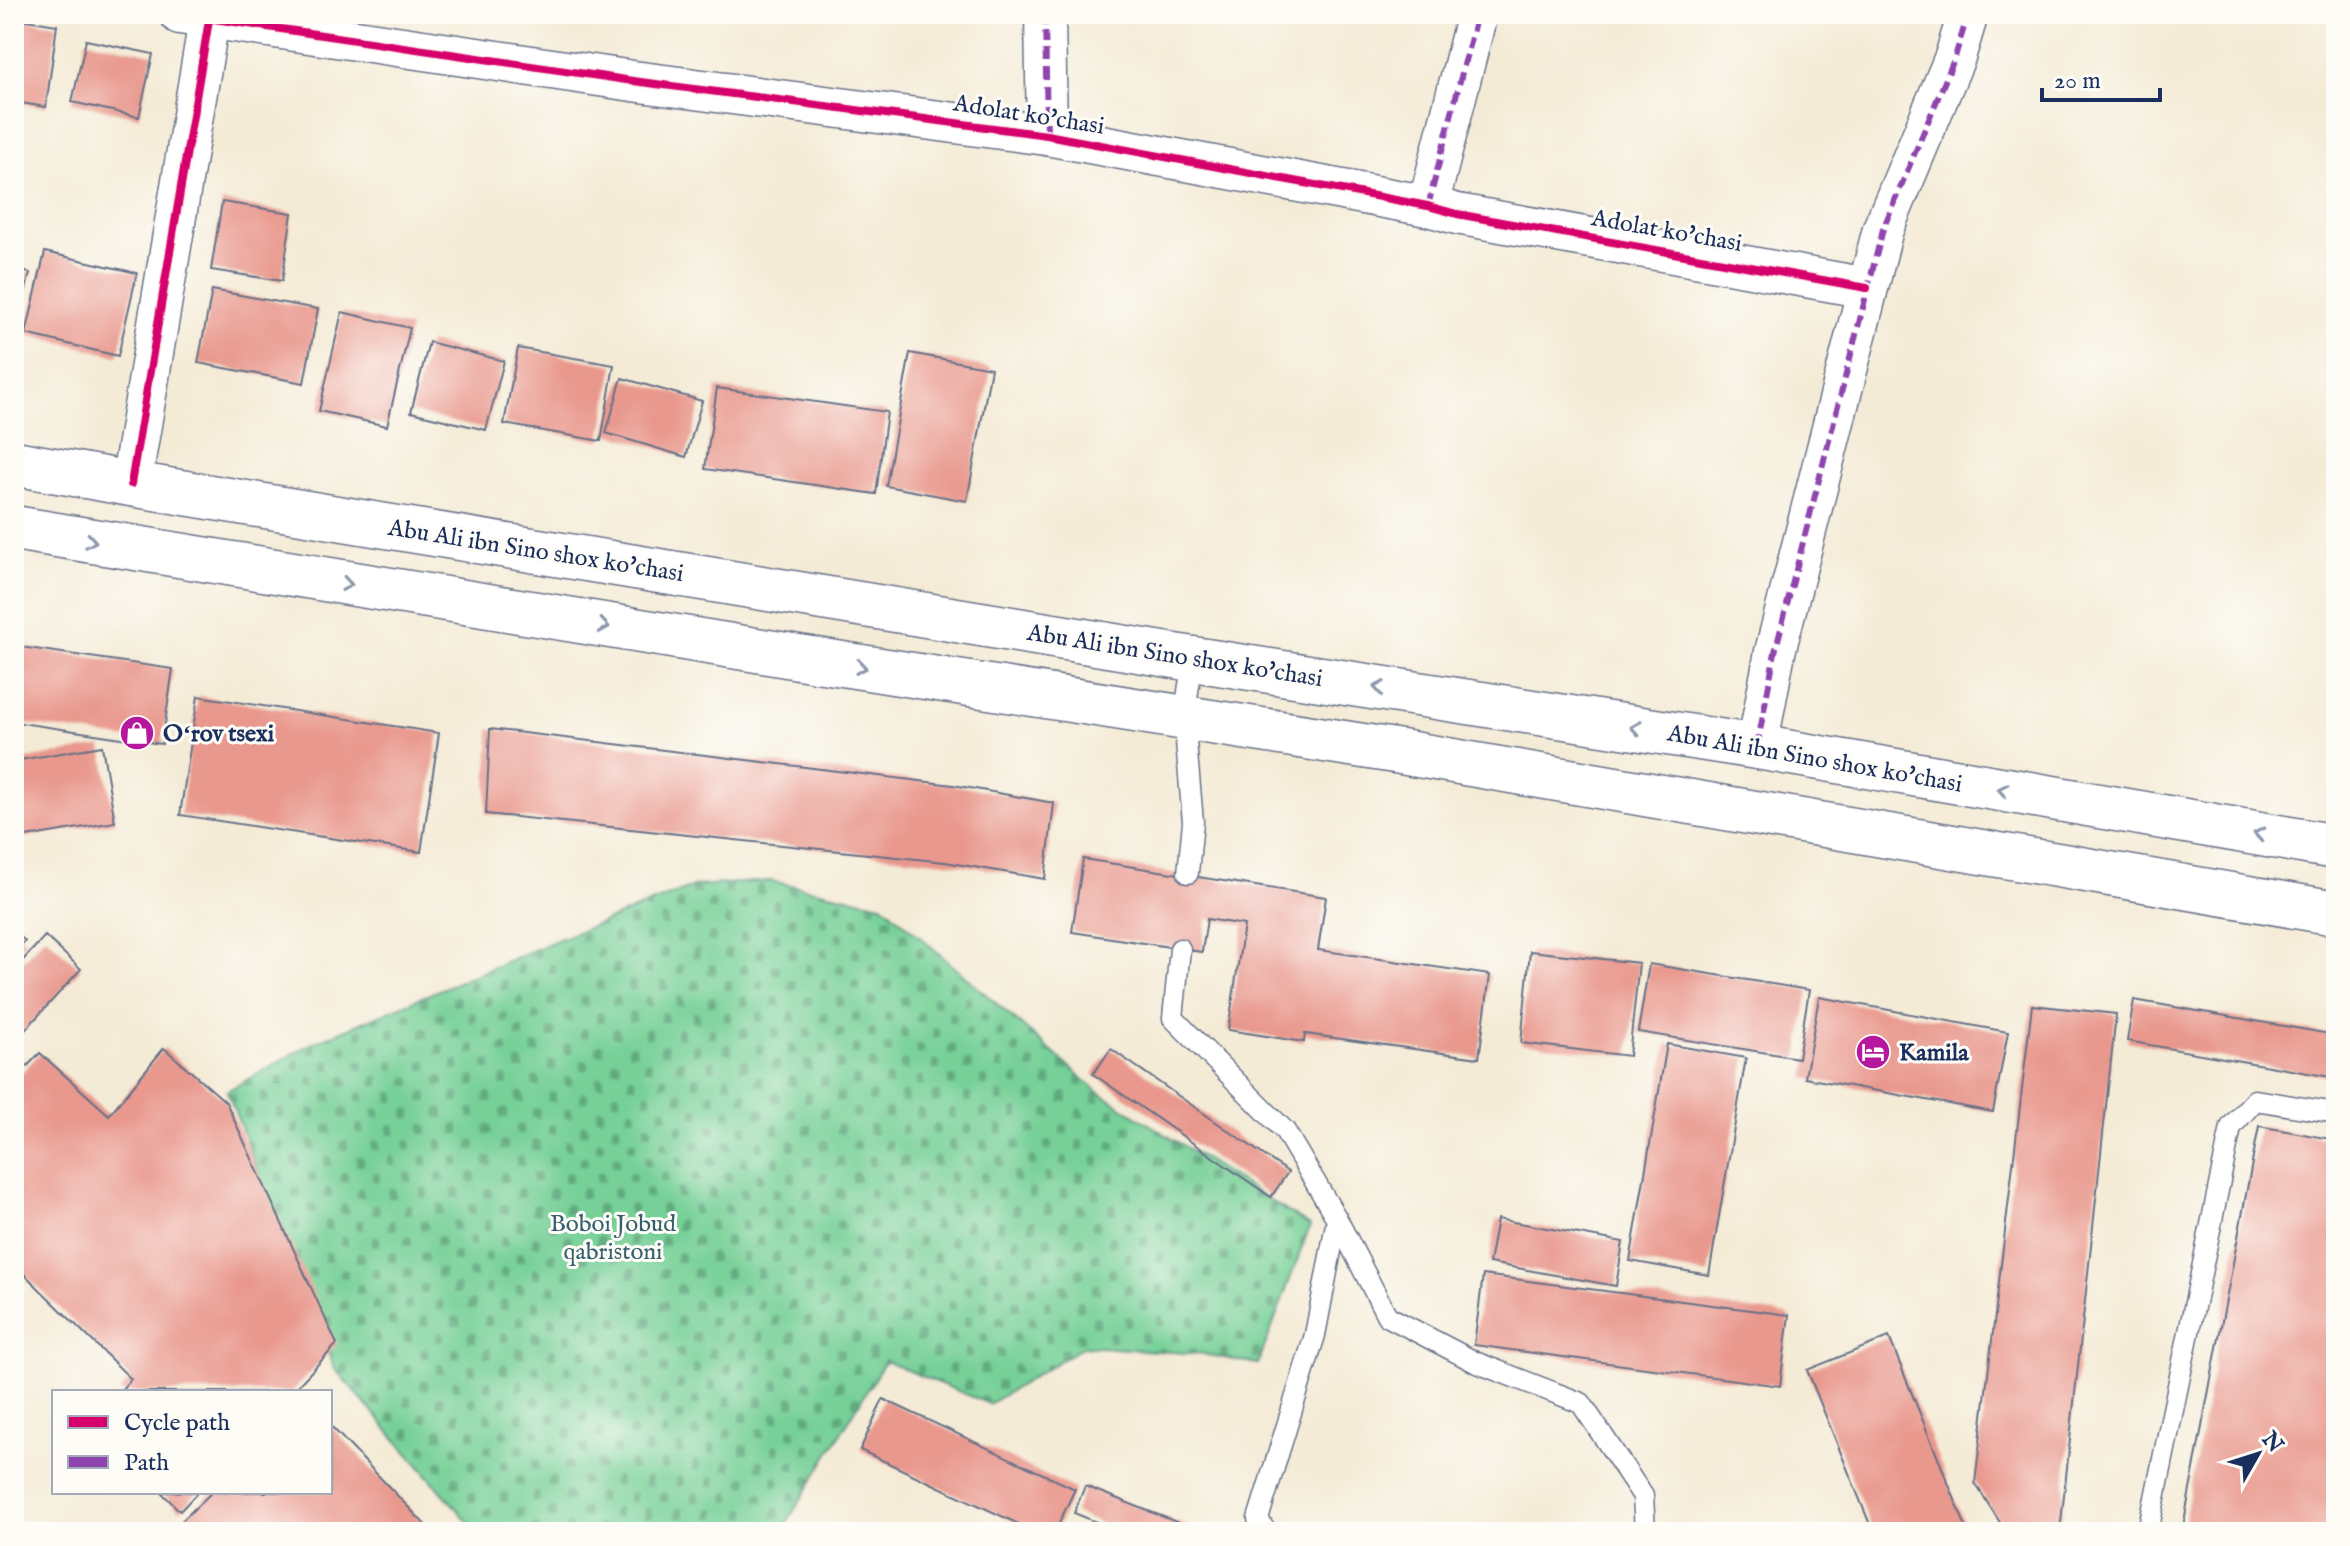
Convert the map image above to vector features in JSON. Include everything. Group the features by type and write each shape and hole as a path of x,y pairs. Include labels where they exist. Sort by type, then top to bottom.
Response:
{"main road":[{"name":"Abu Ali ibn Sino shox ko'chasi","path":"14,463 1193,659 1757,747 2336,847"},
{"path":"14,528 1395,751 2336,913"}],"street":[{"name":"Adolat ko'chasi","path":"1045,14 1047,135"},
{"path":"1428,206 1477,14"},
{"path":"1757,747 1775,652 1883,229 1955,57 1968,14"},
{"name":"Adolat ko'chasi","path":"194,17 633,81 1047,135 1457,214 1867,288"},
{"path":"131,484 194,17"}],"lane":[{"path":"1188,873 1193,822 1184,718 1193,659"},
{"path":"1180,949 1173,1018 1285,1131 1337,1219 1387,1316 1475,1362 1581,1403 1643,1496 1645,1532"},
{"path":"2148,1532 2231,1127 2255,1100 2336,1113"},
{"path":"1266,1532 1258,1519 1315,1335 1337,1219"}],"green space":[{"name":"Boboi Jobud qabristoni","path":"771,881 882,904 1097,1091 1310,1226 1258,1364 1201,1354 1084,1346 989,1404 885,1361 781,1532 477,1532 334,1368 227,1091 311,1044 557,940 695,886"}],"building":[{"path":"14,18 57,25 46,107 14,102"},
{"path":"86,40 153,54 139,117 72,102"},
{"path":"222,202 292,213 282,281 211,270"},
{"path":"45,252 137,273 118,356 26,334"},
{"path":"14,269 30,273 15,332 14,332"},
{"path":"212,290 318,309 304,383 198,363"},
{"path":"342,312 410,328 387,426 319,411"},
{"path":"429,342 504,361 486,430 411,412"},
{"path":"518,348 614,365 601,441 504,424"},
{"path":"910,353 991,368 967,501 886,486"},
{"path":"622,378 702,401 686,457 606,433"},
{"path":"717,388 887,412 876,494 705,469"},
{"path":"14,646 173,669 162,744 14,722"},
{"path":"198,696 439,733 421,852 180,815"},
{"path":"490,729 953,785 1054,803 1045,879 945,862 486,814"},
{"path":"102,746 115,822 14,839 14,761"},
{"path":"1083,859 1326,897 1318,950 1490,975 1479,1058 1305,1034 1304,1042 1228,1030 1244,925 1207,919 1202,952 1072,932"},
{"path":"14,931 25,941 14,954"},
{"path":"45,936 81,969 14,1042 14,970"},
{"path":"1530,951 1639,963 1629,1056 1521,1043"},
{"path":"1649,964 1809,990 1798,1058 1638,1032"},
{"path":"1819,997 2008,1032 1993,1112 1805,1078"},
{"path":"2134,1000 2336,1035 2336,1078 2127,1041"},
{"path":"2032,1005 2116,1014 2060,1532 2006,1532 1975,1483"},
{"path":"1667,1044 1746,1058 1709,1275 1630,1261"},
{"path":"164,1048 226,1102 337,1344 294,1390 121,1390 131,1379 14,1264 14,1080 40,1053 109,1115"},
{"path":"1111,1049 1288,1172 1271,1197 1093,1074"},
{"path":"2259,1126 2336,1140 2336,1532 2182,1532"},
{"path":"1497,1219 1623,1242 1616,1286 1489,1263"},
{"path":"1483,1275 1789,1315 1780,1386 1474,1345"},
{"path":"1889,1337 1968,1532 1873,1532 1807,1370"},
{"path":"883,1399 1075,1489 1055,1532 1036,1532 860,1450"},
{"path":"332,1427 432,1532 170,1532 210,1494 332,1494"},
{"path":"1085,1486 1189,1527 1187,1532 1121,1532 1074,1513"},
{"path":"163,1494 196,1494 180,1511"}],"marked path":[{"path":"1045,14 1047,135"},
{"path":"1428,206 1477,14"},
{"path":"1757,747 1775,652 1883,229 1955,57 1968,14"}],"cycle path":[{"path":"180,14 633,81 1047,135 1457,214 1867,288"},
{"path":"131,484 209,20"}],"place":[{"name":"Oʻrov tsexi","path":"137,733"},
{"name":"Kamila","path":"1873,1052"}]}
